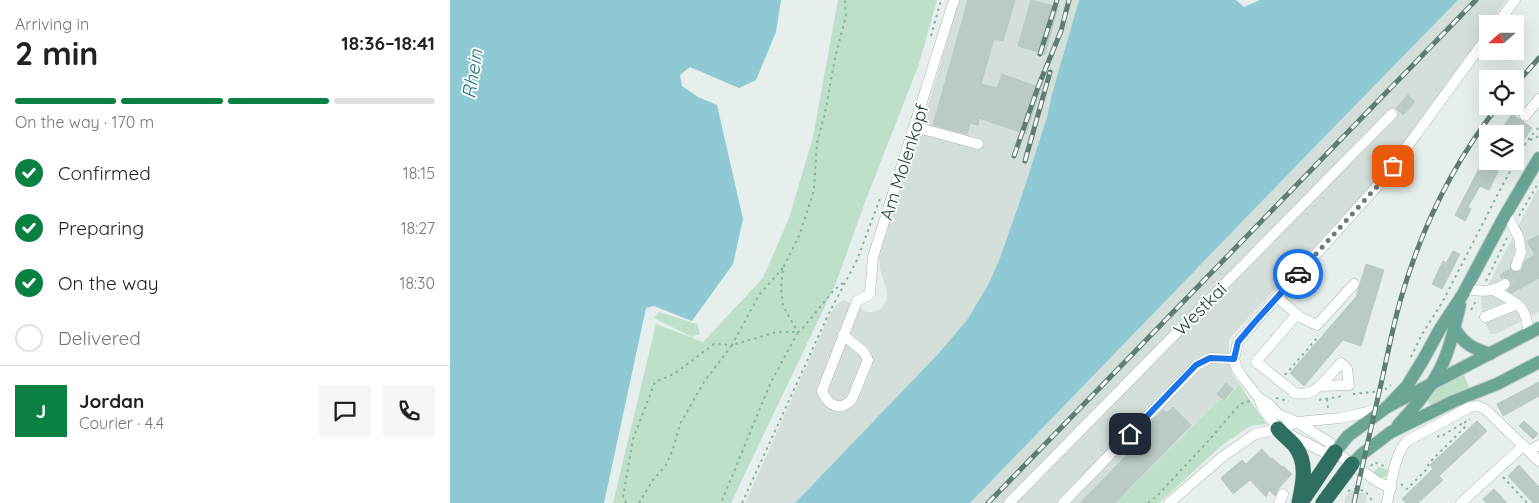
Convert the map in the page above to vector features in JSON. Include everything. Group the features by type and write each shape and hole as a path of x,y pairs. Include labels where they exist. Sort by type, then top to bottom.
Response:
{"highway":[{"path":"1278,430 1295,446 1302,461 1304,478 1300,503"},
{"path":"1300,503 1335,452"},
{"path":"1324,503 1352,464"}],"main road":[{"path":"1388,407 1407,386 1423,360 1539,158"},
{"path":"1352,464 1391,432 1414,408 1430,385 1442,366 1464,291"},
{"path":"1454,328 1462,340 1473,348 1490,354"},
{"path":"1335,452 1348,436 1388,407 1534,331"},
{"path":"1391,432 1454,401 1497,384 1539,362"}],"street":[{"name":"Am Molenkopf","path":"844,335 858,301 870,294 873,257 954,0"},
{"path":"1504,15 1516,0"},
{"path":"1335,452 1324,452 1278,430 1263,409 1259,398 1237,369 1234,359 1238,342 1382,181 1479,48"},
{"path":"1526,116 1539,99"},
{"name":"Westkai","path":"1009,503 1392,114"},
{"path":"915,127 978,144"},
{"path":"1506,213 1519,238 1521,252 1516,266"},
{"path":"1277,297 1297,314 1317,325 1354,284"},
{"path":"1495,291 1505,284"},
{"path":"1464,291 1495,291 1517,304 1524,311 1534,331"},
{"path":"1485,317 1517,304"},
{"path":"1297,314 1256,362 1295,393 1313,392 1319,386"},
{"path":"844,335 864,352 868,360 852,399 848,404 841,406 833,405 826,399 822,391 844,335"},
{"path":"1064,503 1196,365 1210,358 1234,359"},
{"path":"1259,398 1269,404 1278,414 1297,422 1330,443 1335,452 1391,488"},
{"path":"1387,503 1399,454 1406,441 1470,406 1478,406 1485,409 1539,461"},
{"path":"1169,503 1207,469 1255,434 1278,430 1297,422 1340,418 1388,407"},
{"path":"1461,503 1496,470 1526,449 1539,445"}],"path":[{"path":"639,503 653,480 666,465 680,424 704,382 732,345 759,295 783,268 799,236 814,190 817,143 846,16 846,0"},
{"path":"932,36 941,0"},
{"path":"1408,364 1421,336 1443,301 1502,186 1527,141 1539,126"},
{"path":"1527,141 1539,136"},
{"path":"1470,312 1513,226 1539,182"},
{"path":"742,503 829,313 856,260 884,190"},
{"path":"783,268 781,288 783,306 798,332"},
{"path":"721,503 770,384 798,332 834,290 845,282"},
{"path":"1280,381 1318,338 1317,325"},
{"path":"626,503 623,496 633,439 655,382 674,374 714,344 732,345 777,332 798,332"},
{"path":"1395,470 1401,471 1399,482 1407,489 1426,470 1429,463 1466,426 1465,422 1485,409"},
{"path":"1148,503 1157,496 1210,440"},
{"path":"1496,470 1527,503"},
{"path":"1346,491 1355,489 1365,491 1374,503"}],"shaded area":[{"path":"959,0 1079,0 1047,117 1000,258 988,285 967,320 939,353 795,503 745,503 830,314 836,305 843,300 866,312 874,312 882,308 887,299 887,291 880,269 879,254 922,127"},
{"path":"1458,0 1506,0 1495,15 1479,15 1479,39 1379,177 1229,339 1229,364 1233,376 1239,384 1226,400 1219,400 1116,503 970,503"},
{"path":"1538,188 1539,312 1496,334 1490,334 1482,315 1481,299"},
{"path":"1352,491 1367,496 1365,503 1344,503 1346,496"}],"green space":[{"path":"838,0 937,0 919,64 865,202 836,283 731,503 613,503 656,324 703,342 763,278 789,218 813,137"},
{"path":"659,312 697,324 700,334 692,337 654,318"},
{"path":"1464,375 1470,389 1431,407 1428,401 1436,389"},
{"path":"1239,384 1266,424 1250,426 1221,446 1159,503 1116,503 1219,400 1226,400"},
{"path":"1379,467 1391,471 1389,475 1381,478 1372,474"}],"water":[{"name":"Rhein","path":"450,0 781,0 776,32 756,80 739,88 690,67 680,75 682,86 698,97 717,105 743,219 733,264 692,321 654,306 646,308 604,503 450,503"},
{"path":"1079,0 1236,0 1244,7 1260,0 1458,0 970,503 795,503 939,353 967,320 988,285 1000,258 1047,117"}],"building":[{"path":"968,0 1015,0 1003,41 994,39 981,84 997,88 1002,74 1041,88 1026,134 979,118 978,125 970,123 967,134 933,125"},
{"path":"1031,0 1058,7 1045,54 1018,46"},
{"path":"1408,95 1415,102 1403,115 1396,108"},
{"path":"1511,115 1513,115 1532,128 1524,140 1524,125 1504,125"},
{"path":"1479,169 1499,170 1489,190 1480,186 1468,207 1471,209 1465,221 1455,215"},
{"path":"1539,235 1539,278 1512,293 1508,290 1512,285 1511,280 1506,277 1501,278 1500,275 1510,269 1514,273 1521,271 1525,261 1535,255 1527,241"},
{"path":"1453,251 1460,254 1442,289 1432,284 1443,261 1446,263"},
{"path":"1366,264 1384,270 1361,346 1343,340 1304,386 1290,373 1356,297"},
{"path":"1539,382 1539,396 1503,416 1497,404"},
{"path":"1226,383 1233,389 1224,400 1217,394"},
{"path":"1173,407 1191,425 1115,503 1080,503 1130,452 1126,448 1163,410 1167,413"},
{"path":"1477,421 1487,431 1439,476 1443,480 1418,503 1406,503 1402,499 1433,469 1430,465"},
{"path":"1524,421 1538,434 1533,439 1519,426"},
{"path":"1262,449 1271,459 1292,474 1279,488 1275,496 1269,490 1266,497 1250,480 1233,494 1221,478 1242,460 1246,464"},
{"path":"1519,465 1539,487 1539,503 1533,503 1508,476"},
{"path":"1494,489 1507,503 1486,503 1483,499"}],"tunnel":[{"path":"1505,284 1510,281 1516,266"}],"railway":[{"path":"1040,54 1057,0"},
{"path":"1014,156 1038,87 1061,31 1069,0"},
{"path":"988,503 1476,0"},
{"path":"1524,75 1539,58"},
{"path":"1025,161 1050,72"},
{"path":"1354,503 1393,328 1410,270 1441,196 1467,150 1491,115"}],"way so far":[{"path":"1298,274 1382,181 1393,166"}],"route":[{"path":"1130,434 1196,365 1210,358 1234,359 1238,342 1298,274"}]}
